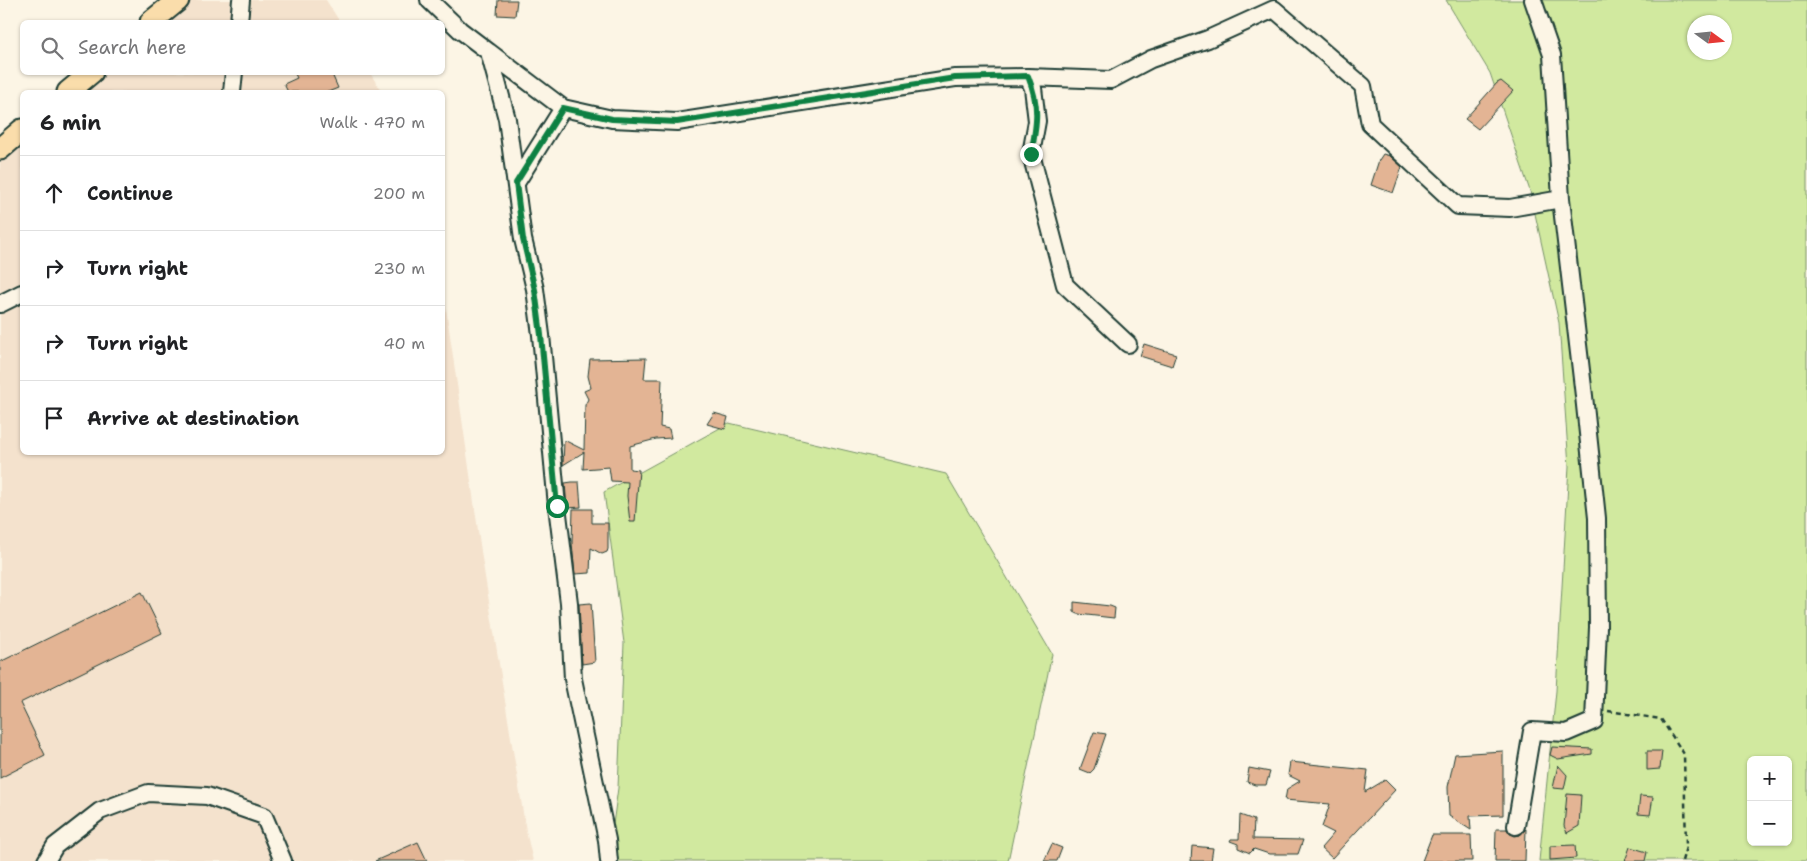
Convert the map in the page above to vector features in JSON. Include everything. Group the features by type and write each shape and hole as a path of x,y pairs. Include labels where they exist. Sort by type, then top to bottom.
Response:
{"main road":[{"path":"153,20 178,0"},
{"path":"70,90 88,75"},
{"path":"0,149 20,132"}],"lane":[{"path":"239,20 240,0"},
{"path":"428,0 460,30 563,108 612,119 677,122 955,78 1028,76 1111,80 1150,59 1208,39 1274,9 1363,86 1370,124 1458,206 1510,208 1561,199"},
{"path":"1516,826 1532,731 1566,733 1594,721 1598,627 1597,518 1561,199 1552,55 1534,0"},
{"path":"489,52 507,119 523,239 535,290 569,603 573,679 609,861"},
{"path":"232,90 234,75"},
{"path":"1028,76 1033,88 1037,121 1031,154 1065,285 1128,344"},
{"path":"516,183 563,108"},
{"path":"0,304 20,294"},
{"path":"46,861 55,846 100,811 148,793 207,796 264,816 283,861"}],"path":[{"path":"1594,709 1662,719 1684,754 1686,847 1682,861"}],"shaded area":[{"path":"189,0 326,0 339,20 162,20"},
{"path":"97,75 371,75 381,90 79,90"},
{"path":"20,142 20,455 445,455 445,301 482,558 526,831 533,861 0,861 0,160"}],"green space":[{"path":"1446,0 1807,0 1807,861 1539,861 1556,691 1569,466 1559,323 1530,191 1490,73"},
{"path":"729,423 946,474 1052,654 1008,861 608,861 618,788 624,643 604,492"}],"building":[{"path":"498,0 517,0 515,16 497,15"},
{"path":"296,75 332,75 338,88 333,90 287,90 284,84 297,78"},
{"path":"1501,81 1513,91 1478,129 1465,119 1497,83"},
{"path":"1383,154 1390,156 1402,167 1393,193 1371,185 1379,160"},
{"path":"1144,344 1176,354 1172,366 1140,356"},
{"path":"646,358 644,379 662,379 660,427 669,429 671,438 656,439 630,446 630,469 639,470 635,522 630,522 627,496 628,482 611,481 609,467 583,469 584,452 563,465 564,440 584,450 585,405 588,399 584,391 591,388 588,376 590,359"},
{"path":"714,413 728,417 725,429 707,424"},
{"path":"579,482 581,507 567,508 565,483"},
{"path":"573,509 592,509 592,523 608,523 607,552 602,554 591,548 590,573 575,574 572,543"},
{"path":"142,592 162,633 20,703 45,755 0,778 0,662"},
{"path":"1074,602 1115,608 1114,618 1078,614 1074,612"},
{"path":"591,603 595,662 582,664 579,604"},
{"path":"1094,732 1106,734 1094,769 1090,773 1080,769"},
{"path":"1552,747 1592,749 1592,754 1558,759 1550,755"},
{"path":"1503,751 1503,815 1470,816 1471,830 1449,816 1448,787 1455,754"},
{"path":"1647,751 1662,751 1660,769 1647,770"},
{"path":"1290,762 1368,770 1365,792 1385,780 1395,790 1332,858 1321,848 1334,833 1322,827 1330,804 1285,800 1287,789 1300,781 1288,775"},
{"path":"1558,765 1567,775 1564,789 1553,788"},
{"path":"1249,768 1270,772 1266,785 1255,785 1247,782"},
{"path":"1567,794 1581,795 1579,826 1567,833 1564,826"},
{"path":"1640,796 1653,797 1650,815 1638,814"},
{"path":"1240,815 1254,820 1253,839 1303,840 1298,854 1269,854 1254,849 1250,853 1238,848 1238,844 1230,841 1231,839 1239,839"},
{"path":"1496,829 1507,829 1510,834 1515,836 1520,835 1526,829 1525,861 1495,861"},
{"path":"1432,835 1471,835 1472,861 1422,861"},
{"path":"418,842 427,861 375,861"},
{"path":"1052,844 1062,848 1057,861 1044,861"},
{"path":"1575,845 1576,858 1550,860 1550,846"},
{"path":"1192,846 1213,848 1211,861 1191,861"},
{"path":"1630,847 1647,852 1645,861 1625,861"}],"route":[{"path":"557,506 541,335 535,290 523,239 516,183 563,108 612,119 677,122 955,78 1028,76 1033,88 1037,121 1031,154"}]}
